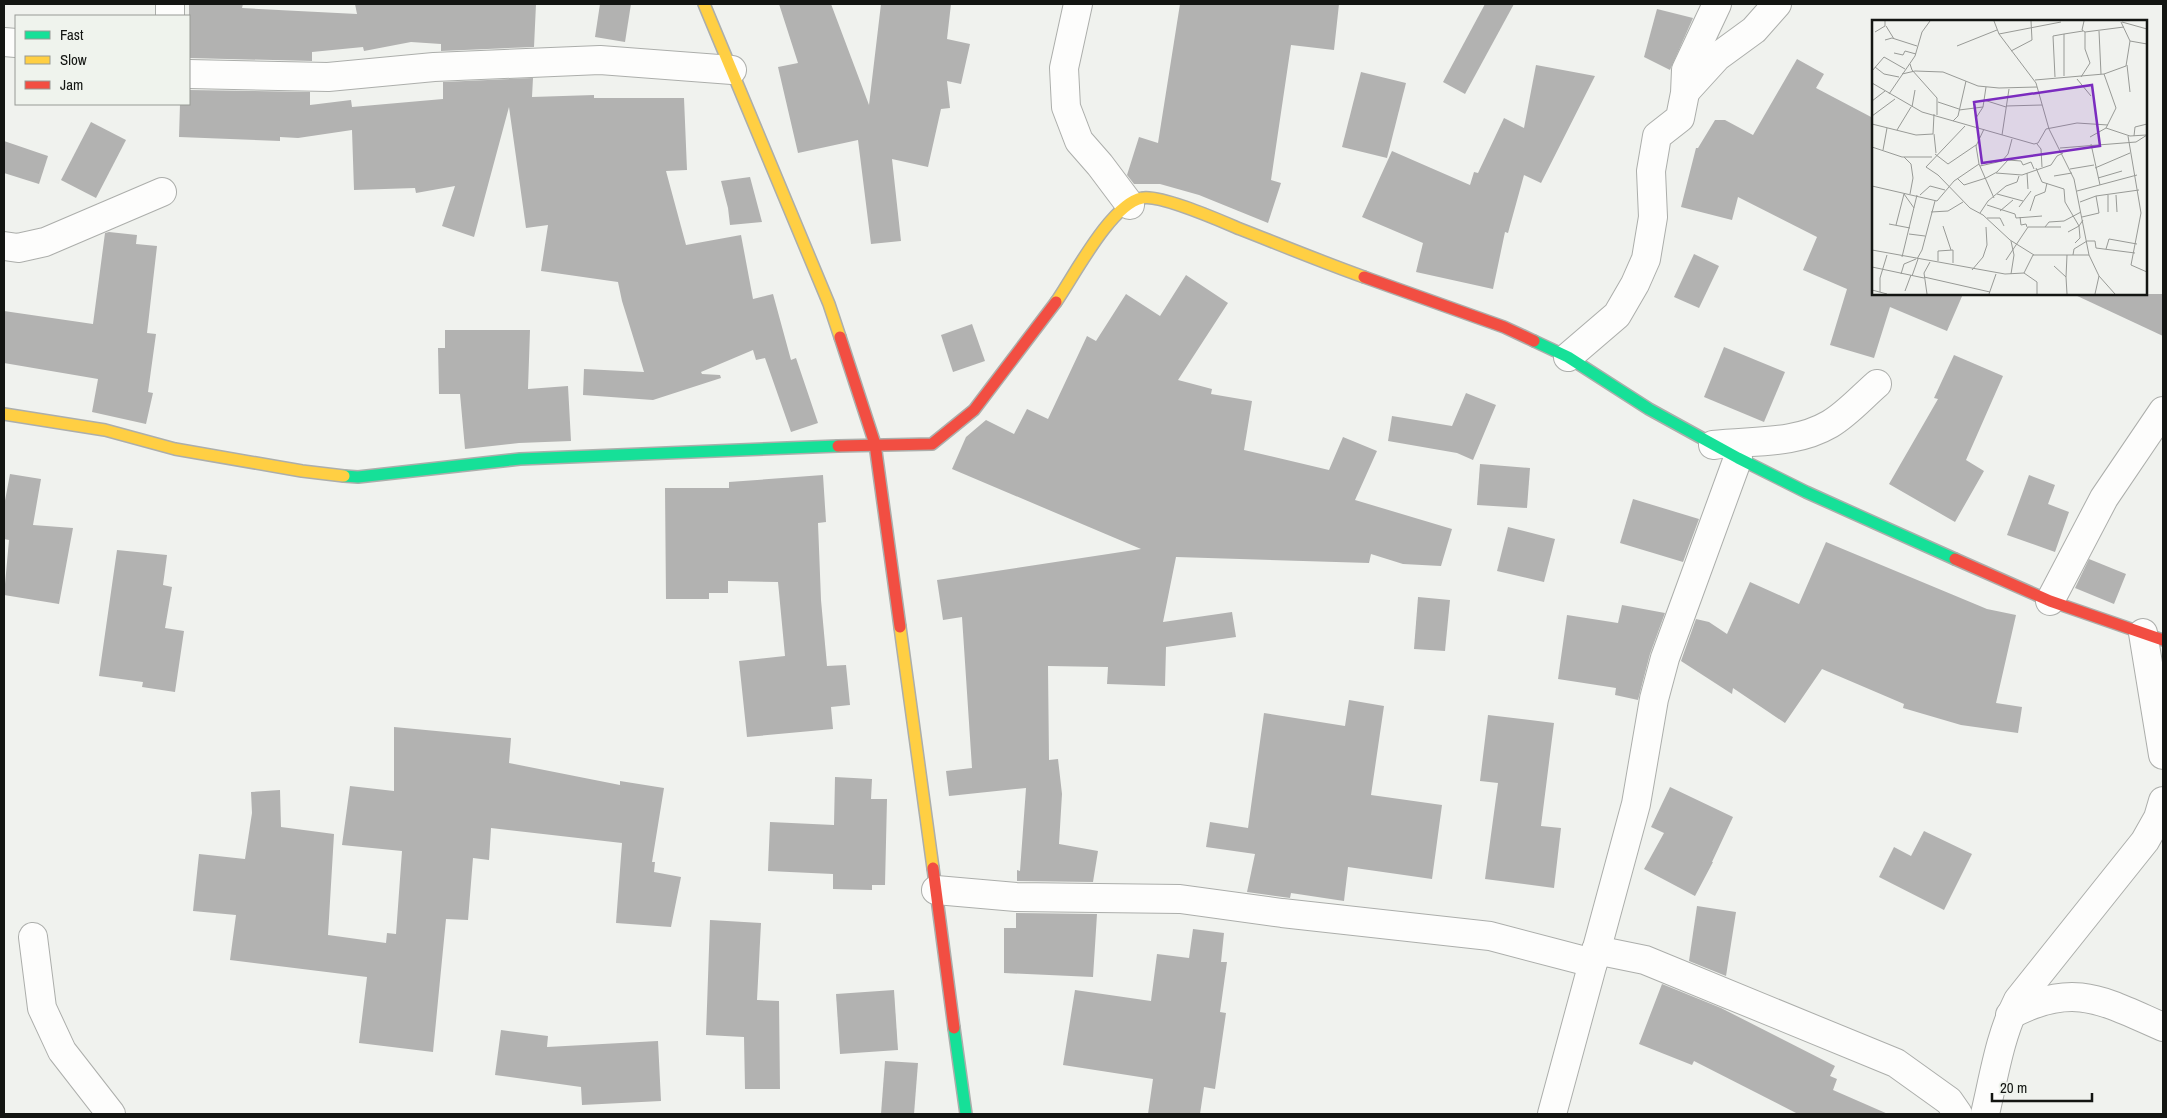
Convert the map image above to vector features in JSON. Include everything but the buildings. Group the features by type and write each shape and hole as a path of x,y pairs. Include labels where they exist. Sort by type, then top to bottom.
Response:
{"street":[{"path":"704,4 829,304 875,444 966,1114"},
{"path":"1078,4 1064,68 1066,107 1079,141 1130,204"},
{"path":"1568,357 1617,315 1635,284 1646,259 1653,217 1651,171 1657,136 1680,118 1685,92 1686,70 1717,4"},
{"path":"1685,92 1717,57 1754,30 1777,4"},
{"path":"190,74 328,77 434,67 600,60 732,70"},
{"path":"4,246 18,248 33,246 162,192"},
{"path":"4,414 105,430 185,451 302,471 358,477 520,459 875,444 932,444 974,410 1057,301 1106,225 1130,204 1142,198 1156,199 1193,210 1332,265 1504,327 1568,357 1649,409 1713,445 1806,492 2050,601 2153,637 2163,755"},
{"path":"1713,445 1770,442 1818,430 1842,416 1877,384"},
{"path":"2050,601 2104,498 2163,411"},
{"path":"1552,1114 1636,804 1654,699 1666,658 1738,458"},
{"path":"1985,1114 2010,1014 2018,1000 2048,961 2145,841 2158,818 2163,801"},
{"path":"936,890 1016,897 1180,899 1282,913 1490,936 1594,957 1645,960 1896,1063 1949,1101 1958,1114"},
{"path":"33,937 42,1008 62,1051 111,1114"},
{"path":"2010,1014 2030,1004 2070,996 2104,1001 2163,1027"}],"traffic: fast":[{"path":"1534,341 1568,357 1649,409 1738,458 1806,492 1955,559"},
{"path":"344,476 358,477 520,459 838,446"},
{"path":"954,1028 966,1114"}],"traffic: slow":[{"path":"704,4 829,304 840,337"},
{"path":"1056,302 1106,227 1130,203 1142,198 1162,200 1191,209 1364,277"},
{"path":"4,414 105,430 175,449 302,471 344,476"},
{"path":"900,627 933,868"}],"traffic: jam":[{"path":"1364,277 1504,327 1534,341"},
{"path":"838,446 932,444 974,410 1056,302"},
{"path":"840,337 875,444 900,627"},
{"path":"1955,559 2050,601 2163,640"},
{"path":"933,868 954,1028"}]}
